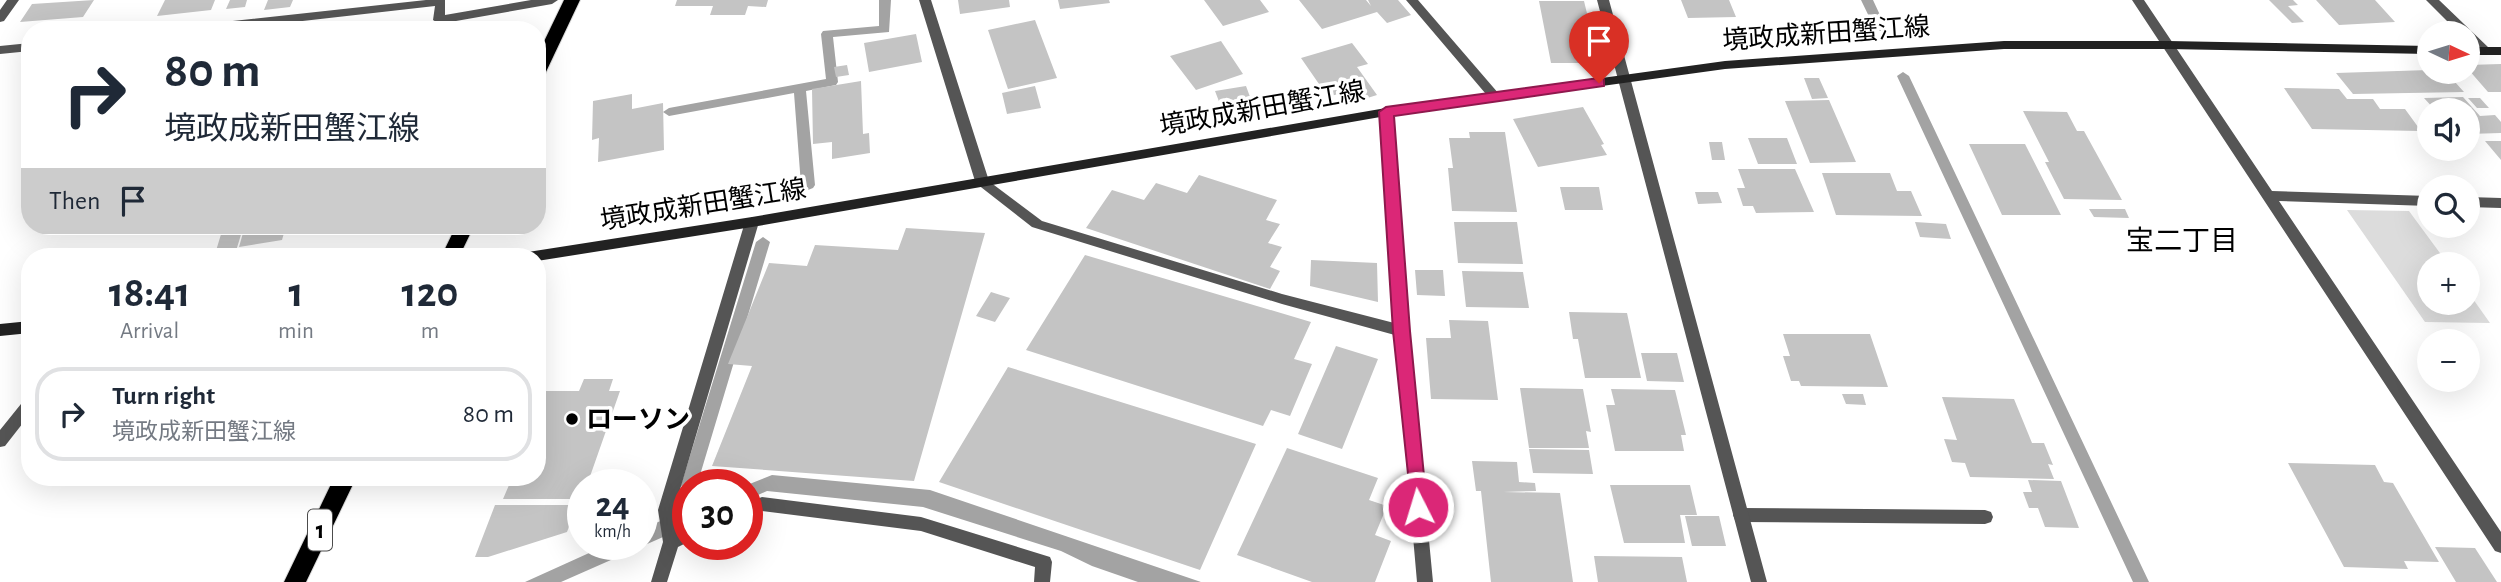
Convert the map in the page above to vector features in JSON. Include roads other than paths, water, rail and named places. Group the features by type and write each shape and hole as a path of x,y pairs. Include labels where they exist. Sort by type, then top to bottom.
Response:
{"highway":[{"path":"546,55 572,0"},
{"name":"1","path":"295,582 341,486"}],"main road":[{"name":"境政成新田蟹江線","path":"546,254 752,222 1386,112 1725,65 2004,45 2417,50"},
{"path":"2480,51 2501,51"},
{"path":"0,330 21,328"}],"street":[{"path":"0,18 13,0"},
{"path":"268,21 441,2 439,20 552,0"},
{"path":"925,0 982,181 1037,224 1282,299 1402,331"},
{"path":"1412,0 1494,97"},
{"path":"1603,0 1759,582"},
{"path":"2138,0 2501,546"},
{"path":"2432,0 2454,21"},
{"path":"2480,46 2485,51"},
{"path":"0,50 21,48"},
{"path":"1386,112 1402,331 1425,582"},
{"path":"2268,196 2417,201"},
{"path":"2480,202 2501,203"},
{"path":"659,582 671,542 666,510 752,222"},
{"path":"0,442 21,415"},
{"path":"763,504 921,524 1044,562 1042,582"},
{"path":"1741,515 1985,517"}],"waterway":[{"path":"669,112 832,82 827,34 885,29 885,0"},
{"path":"1867,0 1880,28"},
{"path":"1903,76 2141,582"},
{"path":"800,88 808,185"},
{"path":"694,469 763,242"}],"place":[{"name":"ローソン","path":"572,419"}],"district":[{"name":"宝二丁目","path":"2182,240"}]}
